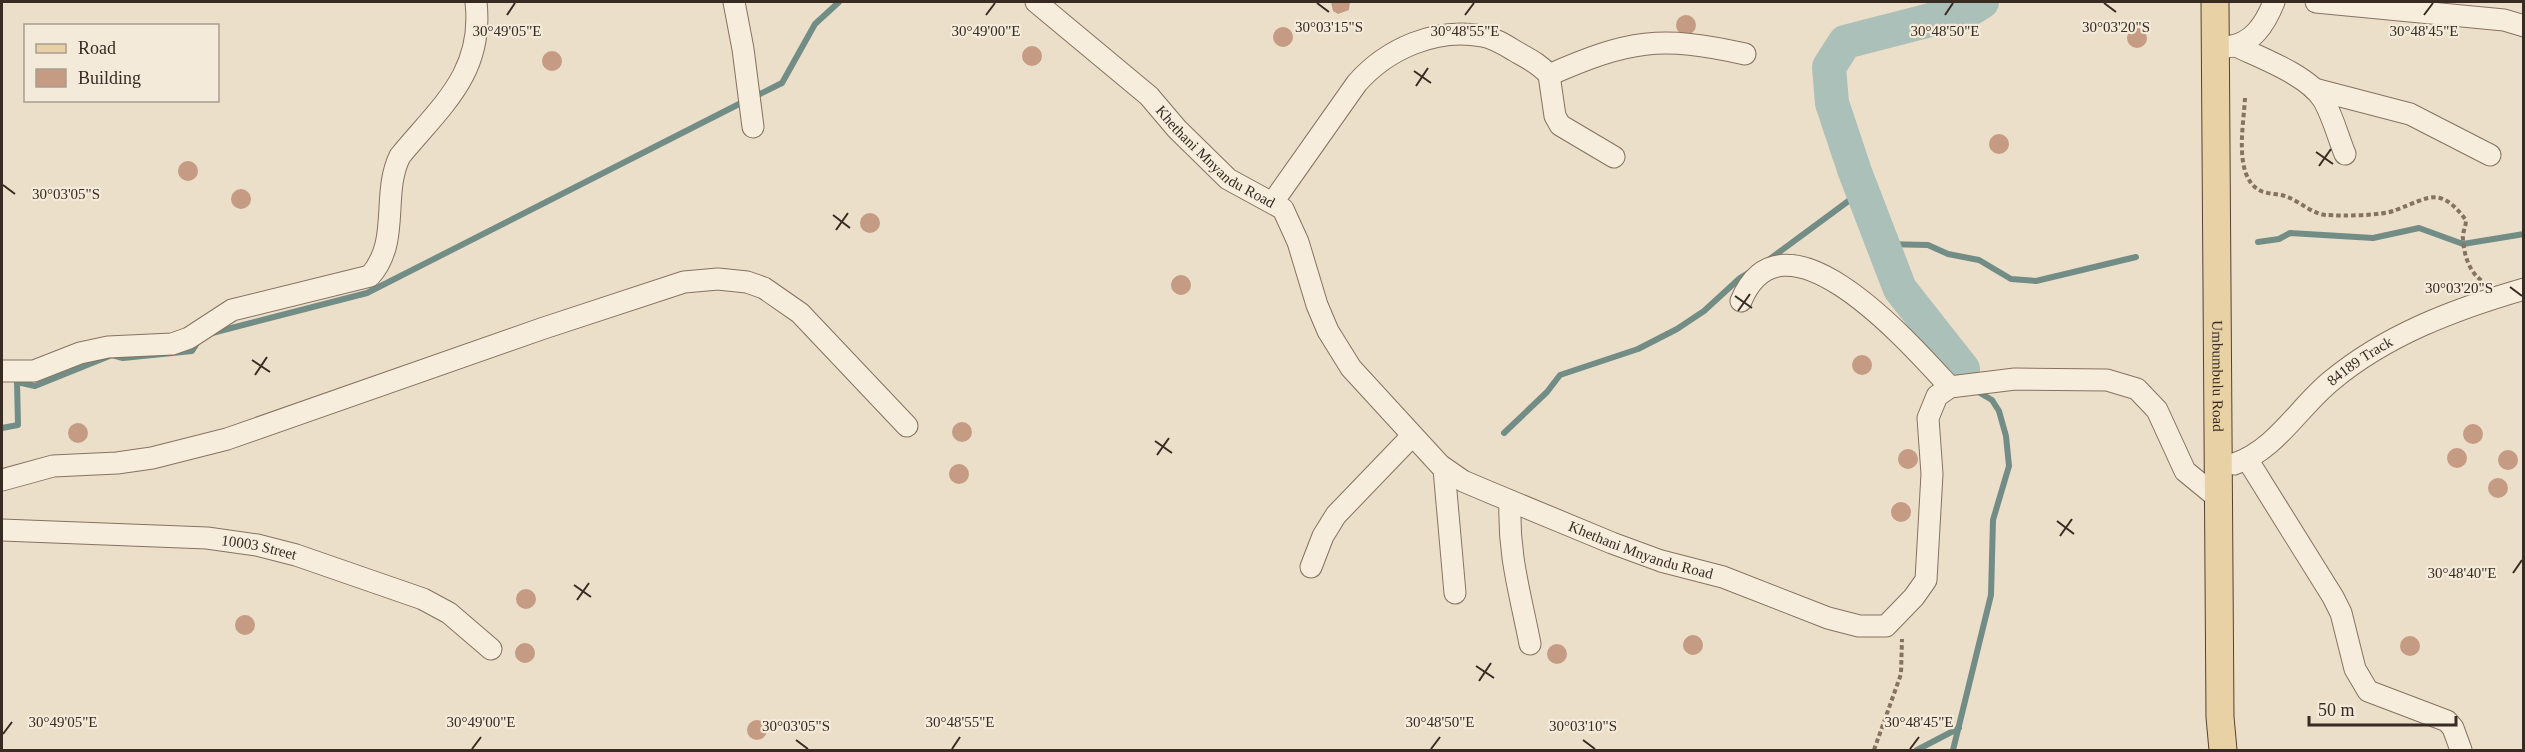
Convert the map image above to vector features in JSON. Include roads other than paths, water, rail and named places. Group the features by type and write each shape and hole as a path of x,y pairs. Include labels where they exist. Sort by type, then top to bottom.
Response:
{"main road":[{"name":"Umbumbulu Road","path":"2215,2 2226,47 2219,499 2220,717 2223,750"}],"street":[{"path":"2,371 34,371 80,353 108,346 172,344 189,338 232,310 370,276 379,263 388,236 395,167 413,141 455,93 469,66 476,46 476,2"},
{"path":"734,2 753,127"},
{"name":"Khethani Mnyandu Road","path":"1036,2 1149,96 1228,179 1283,209 1291,222 1317,304 1333,339 1351,368 1444,469 1463,481 1510,501 1622,547 1661,561 1723,577 1828,618 1859,626 1886,626 1926,580 1932,474 1928,418 1932,402 1942,391 1950,387"},
{"path":"2226,47 2258,32 2274,2"},
{"path":"2316,2 2504,20 2523,26"},
{"path":"1273,202 1372,66 1417,41 1448,35 1482,36 1534,62 1549,75 1556,116 1560,124 1614,157"},
{"path":"1549,75 1597,54 1644,44 1683,42 1745,54"},
{"path":"2226,47 2297,76 2314,89 2323,99 2345,154"},
{"path":"2314,89 2410,114 2490,155"},
{"path":"1741,301 1755,276 1768,268 1783,265 1810,270 1842,288 1885,319 1950,387 2014,379 2108,380 2137,389 2157,410 2185,471 2219,499"},
{"path":"2,480 53,466 117,463 152,458 227,439 367,389 684,282 718,279 747,282 764,288 800,313 907,426"},
{"name":"84189 Track","path":"2220,469 2247,459 2264,448 2328,383 2355,362 2404,333 2523,289"},
{"path":"1311,567 1323,536 1336,515 1412,436"},
{"path":"2247,459 2341,613 2360,680 2368,691 2381,698 2447,721 2453,728 2461,750"},
{"path":"1444,469 1455,593"},
{"path":"1510,501 1509,537 1512,559 1530,644"},
{"name":"10003 Street","path":"2,530 207,538 257,545 296,555 423,599 449,613 491,649"}],"waterway":[{"path":"754,97 782,83 815,24 839,2"},
{"path":"1963,369 1900,289 1855,172 1832,103 1829,67 1845,42 1969,10 1982,2"},
{"path":"212,333 367,293 745,101"},
{"path":"1763,264 1862,191"},
{"path":"2258,242 2279,239 2290,233 2373,238 2419,228 2463,244 2524,234"},
{"path":"1883,244 1928,245 1948,254 1979,260 2011,279 2036,281 2136,257"},
{"path":"1504,433 1547,392 1560,375 1638,349 1677,329 1704,311 1740,278 1755,269"},
{"path":"2,428 18,425 17,382 35,386 112,355 123,358 192,351 199,340"},
{"path":"1953,750 1991,595 1993,520 2009,466 2006,436 1999,411 1992,400 1975,390"},
{"path":"1917,750 1959,728"}]}
